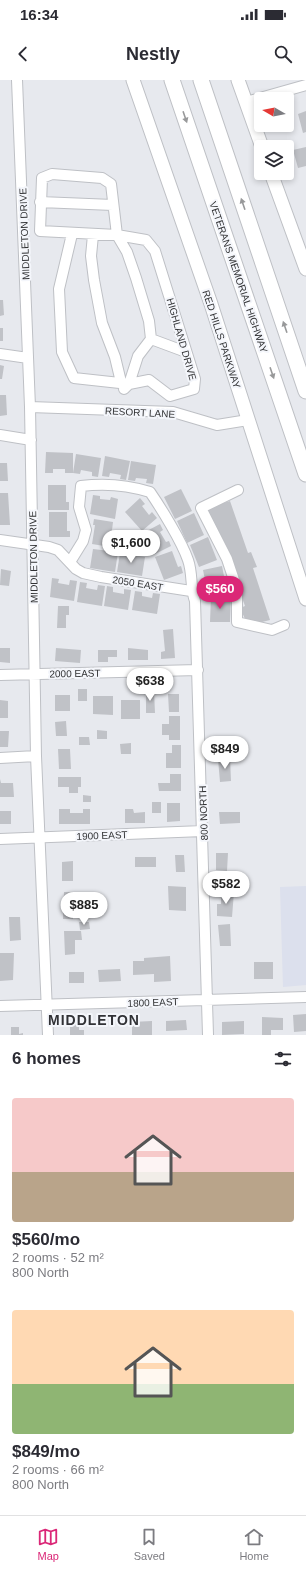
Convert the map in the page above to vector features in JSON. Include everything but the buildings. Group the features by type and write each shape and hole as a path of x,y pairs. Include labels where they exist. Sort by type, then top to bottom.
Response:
{"highway":[{"name":"VETERANS MEMORIAL HIGHWAY","path":"172,80 306,474"},
{"path":"201,80 306,391"}],"main road":[{"name":"RED HILLS PARKWAY","path":"133,80 212,304 306,599"},
{"path":"238,80 260,140"},
{"path":"274,180 306,269"}],"street":[{"name":"MIDDLETON DRIVE","path":"17,80 31,440 36,756 48,1035"},
{"path":"246,102 306,85"},
{"path":"117,235 72,234 40,231 42,178 52,174 102,178 111,184 117,235 127,252 132,265 149,321 151,339 138,356 125,385"},
{"path":"40,202 113,205"},
{"path":"72,234 59,289 62,326 62,352 74,378 125,385"},
{"path":"93,235 92,262 102,323 125,385"},
{"name":"HIGHLAND DRIVE","path":"117,235 146,240 156,251 186,352 196,379 194,389 170,396 149,380 125,385"},
{"path":"151,339 186,352"},
{"path":"0,354 28,358"},
{"name":"RESORT LANE","path":"30,407 173,412 217,425 248,420"},
{"path":"0,435 31,440"},
{"name":"800 NORTH","path":"70,562 83,540 86,530 79,508 81,486 110,484 150,492 187,558 191,572 191,591 196,602 204,831 208,1035"},
{"path":"238,490 201,508 227,559 236,589 237,622 272,630 284,625"},
{"name":"2050 EAST","path":"0,540 33,544 58,550 83,573 191,591"},
{"name":"2000 EAST","path":"0,675 198,670"},
{"path":"0,758 36,756"},
{"name":"1900 EAST","path":"0,839 204,831"},
{"name":"1800 EAST","path":"0,1006 306,997"}],"shaded area":[{"path":"306,886 306,985 283,987 280,887"}],"district":[{"name":"MIDDLETON","path":"94,1020"}]}
